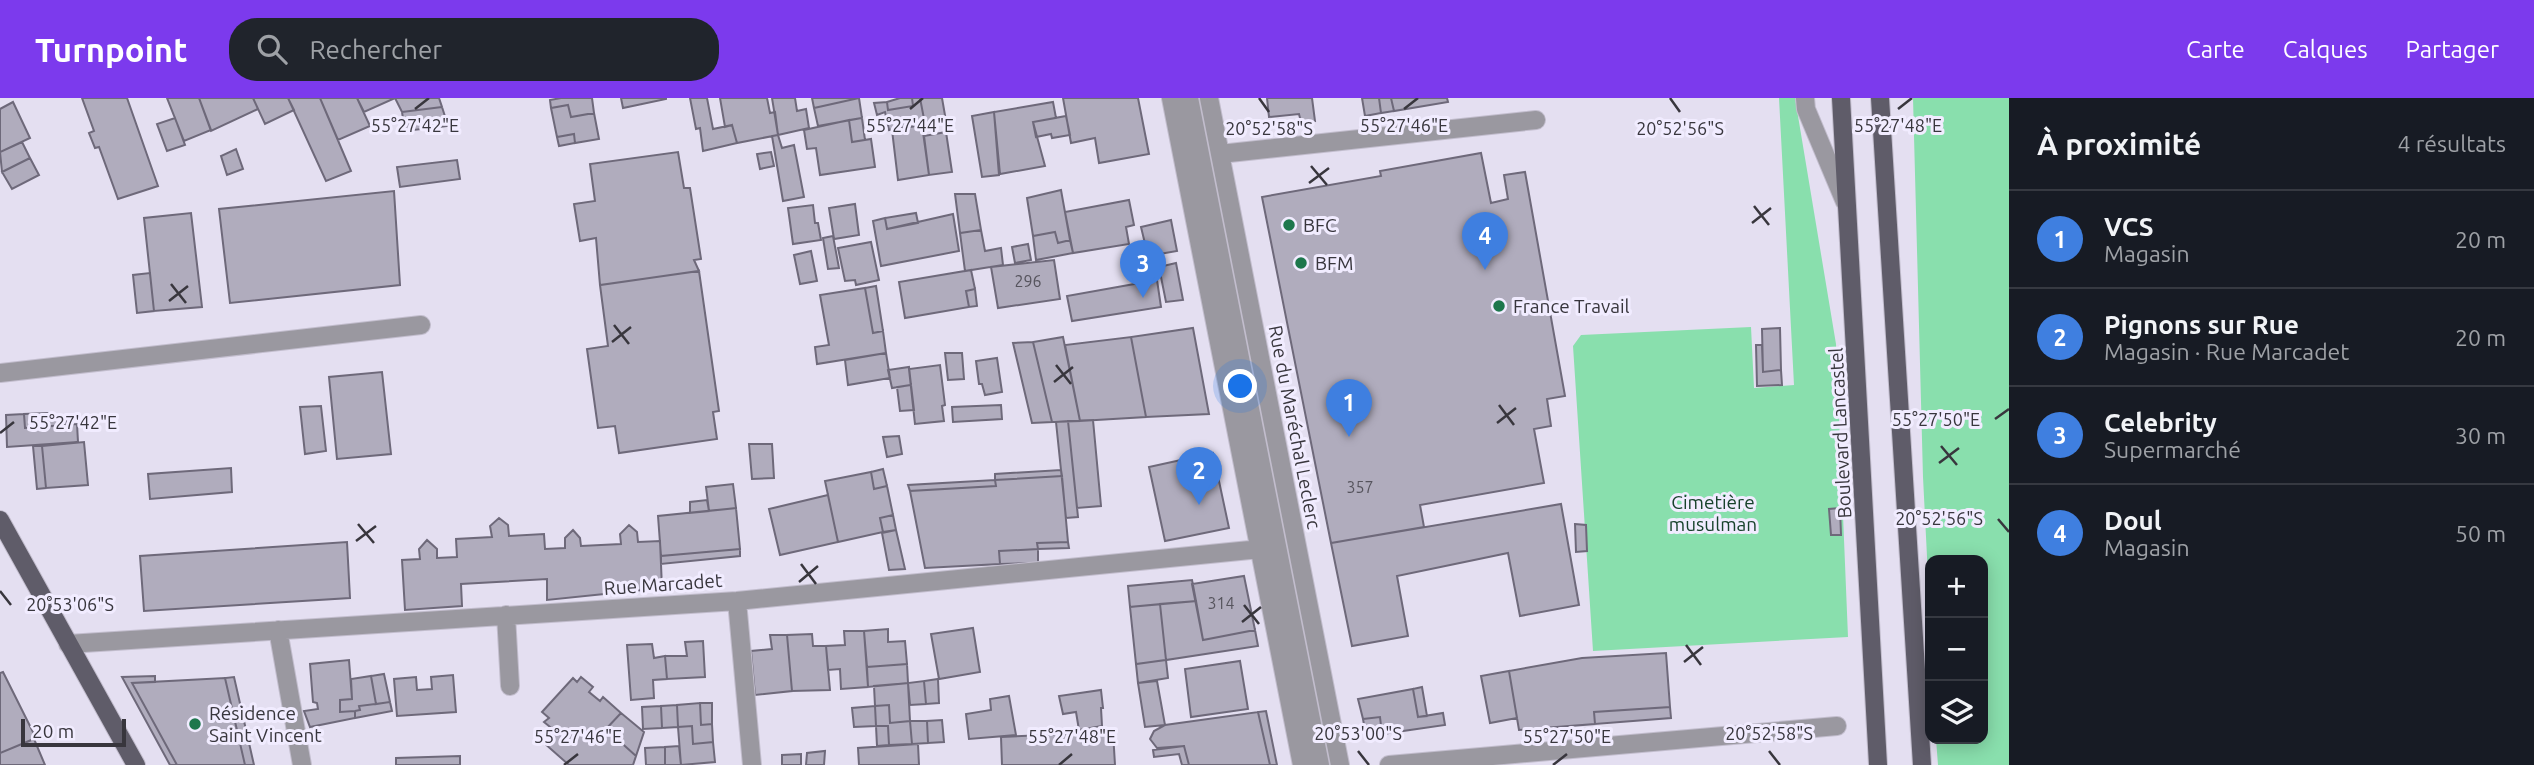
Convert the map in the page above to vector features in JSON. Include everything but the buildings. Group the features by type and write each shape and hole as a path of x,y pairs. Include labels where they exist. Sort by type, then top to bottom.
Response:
{"main road":[{"name":"Boulevard Lancastel","path":"1841,98 1878,765"},
{"path":"1880,98 1922,765"},
{"path":"0,520 136,765"}],"street":[{"path":"1171,98 1301,765"},
{"path":"1189,98 1320,765"},
{"name":"Rue du Maréchal Leclerc","path":"1209,98 1340,765"},
{"path":"1805,98 1806,109 1849,209"},
{"path":"1220,153 1536,120"},
{"path":"0,373 421,325"},
{"name":"Rue Marcadet","path":"68,643 737,601 1261,549"},
{"path":"737,601 752,765"},
{"path":"506,615 510,686"},
{"path":"278,630 302,765"},
{"path":"1389,765 1837,726"}],"green space":[{"name":"Cimetière musulman","path":"1779,98 1795,98 1836,344 1848,637 1593,651 1573,346 1581,335 1751,327 1754,388 1794,385"},
{"path":"1913,98 2009,98 2009,765 1938,765 1936,744 1988,744 1988,555 1927,555"}],"place":[{"name":"BFC","path":"1289,225"},
{"name":"BFM","path":"1301,263"},
{"name":"Doul","path":"1485,270"},
{"name":"Celebrity","path":"1143,298"},
{"name":"France Travail","path":"1499,306"},
{"name":"VCS","path":"1349,437"},
{"name":"Pignons sur Rue","path":"1199,505"},
{"name":"Résidence Saint Vincent","path":"195,724"}]}
